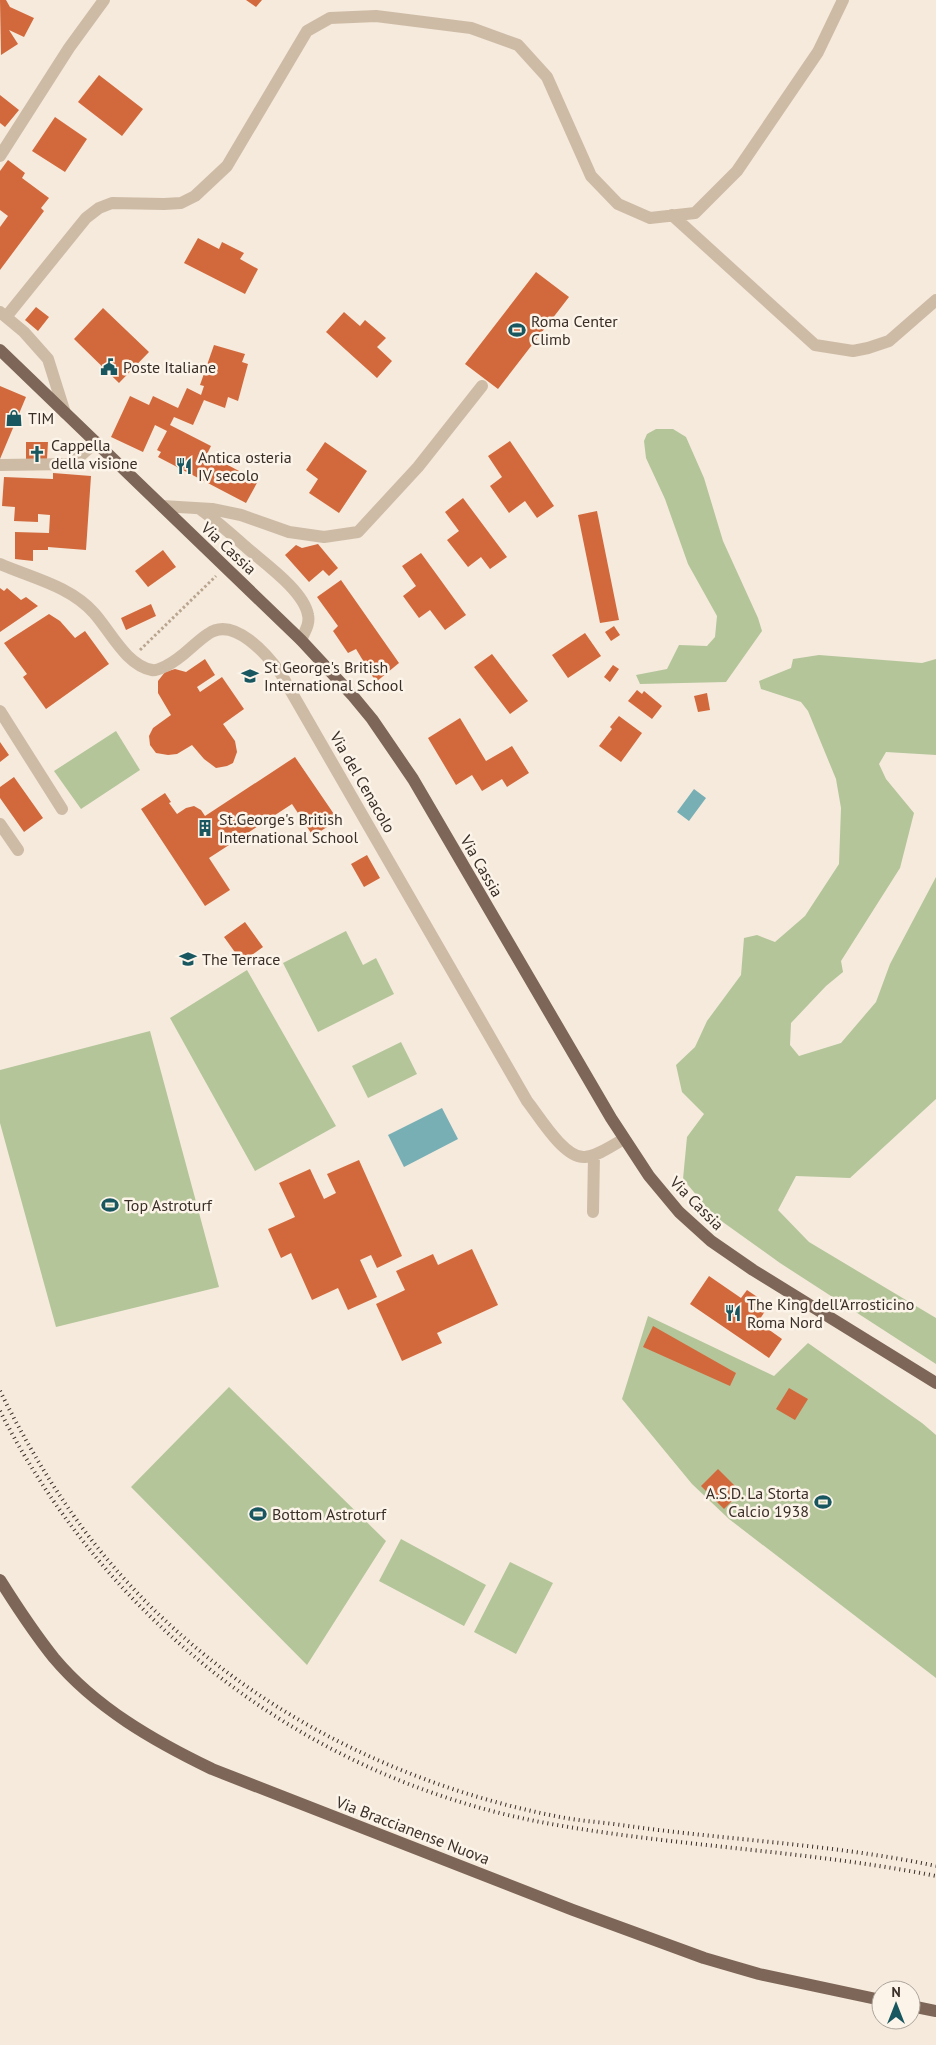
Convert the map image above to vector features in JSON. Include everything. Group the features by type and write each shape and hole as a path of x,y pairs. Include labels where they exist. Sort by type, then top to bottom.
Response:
{"main road":[{"name":"Via Cassia","path":"0,350 301,640 366,711 413,779 571,1053 624,1139 649,1176 679,1212 711,1241 753,1270 936,1383"},
{"name":"Via Braccianense Nuova","path":"0,1580 29,1626 55,1660 91,1695 119,1717 164,1746 212,1769 573,1910 704,1958 759,1974 871,1998"},
{"path":"921,2008 936,2011"}],"street":[{"path":"0,156 69,48 104,0"},
{"path":"66,413 48,359 24,332 3,314 86,218 99,208 112,203 180,203 195,196 227,166 307,31 330,18 376,16 471,28 518,45 547,77 591,176 618,204 650,218 695,213 737,172 818,52 843,0"},
{"path":"672,216 816,345 853,351 875,346 889,340 936,300"},
{"path":"162,506 198,507 241,515 288,532 324,537 358,532 418,467 482,386"},
{"path":"0,465 71,464 96,442"},
{"path":"198,507 273,568 297,594 305,605 308,614 308,626 301,640"},
{"name":"Via del Cenacolo","path":"0,564 49,583 81,601 93,611 131,659 140,667 155,671 176,661 210,632 225,630 240,634 261,649 281,674 527,1101 568,1152 584,1158 594,1155"},
{"path":"0,711 62,809"},
{"path":"0,824 18,850"},
{"path":"593,1212 594,1155 624,1139"}],"path":[{"path":"131,659 226,567"}],"green space":[{"path":"656,429 673,429 686,437 704,478 723,541 762,631 726,682 640,684 636,675 667,669 679,645 707,646 715,637 717,616 688,564 665,499 646,458 644,441 647,434"},
{"path":"819,655 922,663 936,659 936,755 886,752 879,764 886,779 914,813 900,868 841,961 843,972 826,986 791,1023 790,1045 799,1056 841,1043 876,1002 890,964 936,877 936,1099 850,1178 796,1176 778,1210 809,1242 936,1318 936,1364 780,1263 713,1215 683,1179 687,1137 704,1114 682,1092 676,1065 695,1047 707,1021 741,975 744,938 757,935 775,942 805,916 839,864 841,808 836,779 808,711 801,702 761,689 759,681 791,668 793,659"},
{"path":"116,731 140,770 81,809 54,771"},
{"path":"346,931 363,965 376,958 394,994 318,1032 283,963"},
{"path":"247,970 336,1126 255,1171 170,1018"},
{"name":"Top Astroturf","path":"150,1031 219,1287 56,1327 0,1123 0,1070"},
{"path":"401,1042 417,1074 368,1098 352,1066"},
{"name":"A.S.D. La Storta Calcio 1938","path":"648,1316 774,1376 808,1343 922,1423 936,1435 936,1678 729,1519 692,1484 622,1399"},
{"name":"Bottom Astroturf","path":"229,1387 386,1541 307,1665 131,1487"},
{"path":"401,1539 486,1585 464,1626 379,1581"},
{"path":"510,1562 553,1583 516,1654 474,1632"}],"water":[{"path":"694,789 706,798 689,821 677,812"},
{"path":"442,1108 458,1139 404,1167 388,1135"}],"building":[{"path":"0,0 6,0 10,7 34,18 24,37 9,30 18,44 1,55"},
{"path":"246,0 262,0 256,7"},
{"path":"99,75 143,109 122,136 78,102"},
{"path":"0,95 19,110 5,127 0,123"},
{"path":"55,117 87,139 65,172 32,151"},
{"path":"8,160 25,173 22,178 49,198 41,208 44,211 0,270 0,227 8,216 0,210 0,171"},
{"path":"198,238 219,249 222,242 244,253 240,259 258,269 245,294 184,263"},
{"name":"Roma Center Climb","path":"536,272 569,297 498,389 465,364"},
{"path":"36,307 49,317 38,331 25,320"},
{"path":"103,308 149,352 119,383 74,339"},
{"path":"344,312 360,326 365,320 386,338 377,347 392,361 377,378 326,332"},
{"path":"214,345 245,354 242,362 248,364 238,401 228,397 225,408 204,400 193,425 174,417 170,425 211,446 207,454 258,481 246,503 158,457 161,452 157,450 167,431 155,425 143,452 111,437 130,396 149,405 153,396 178,408 187,388 201,395 204,386 200,385"},
{"path":"0,386 26,397 0,459"},
{"path":"510,441 554,506 537,518 525,501 509,513 490,486 502,477 488,456"},
{"name":"Cappella della visione","path":"26,442 48,442 47,459 26,459"},
{"path":"325,442 367,471 339,513 309,493 318,479 306,470"},
{"path":"53,473 91,476 86,550 48,547 48,550 33,550 33,561 15,559 15,532 49,533 50,515 38,514 38,522 14,521 15,507 2,506 4,477 53,479"},
{"path":"463,498 507,557 490,569 481,557 468,567 447,540 459,531 445,512"},
{"path":"597,511 619,620 600,623 578,515"},
{"path":"318,544 338,568 329,576 323,570 309,582 285,555 296,545 302,548"},
{"path":"163,550 176,567 148,587 135,571"},
{"path":"421,553 466,615 445,630 430,610 419,618 403,596 416,586 402,566"},
{"path":"341,580 399,663 376,682 356,649 348,653 333,631 338,626 317,597"},
{"path":"0,588 4,591 7,588 21,600 26,597 38,606 0,632"},
{"path":"151,604 156,616 126,630 121,618"},
{"path":"49,614 60,621 75,638 85,631 109,664 46,709 23,677 27,674 4,643"},
{"path":"614,626 620,635 611,641 605,632"},
{"path":"585,633 601,656 568,678 552,655"},
{"path":"492,654 528,701 510,714 474,667"},
{"path":"205,659 215,675 197,687 200,692 222,677 244,709 223,724 235,741 237,752 233,763 216,768 204,759 192,745 177,754 156,753 150,745 149,736 153,728 171,715 158,693 158,681 165,672 175,669 186,672"},
{"path":"613,665 619,669 610,682 604,677"},
{"path":"637,690 642,694 644,691 662,706 652,719 628,701"},
{"path":"707,693 710,710 698,712 694,696"},
{"path":"619,716 642,733 621,762 599,746"},
{"path":"460,718 486,761 512,746 529,773 507,787 502,779 482,791 472,775 456,785 428,738"},
{"path":"0,742 9,755 0,762"},
{"name":"St.George's British International School","path":"295,757 338,820 313,836 292,804 209,858 230,890 205,906 141,809 165,793 177,814 186,808 194,806 201,810 205,816"},
{"path":"14,777 43,818 24,832 0,798 0,787"},
{"path":"367,855 380,878 364,887 351,864"},
{"path":"245,922 263,947 242,962 224,937"},
{"path":"359,1160 402,1256 377,1268 371,1255 360,1260 377,1297 348,1310 338,1288 312,1300 291,1253 281,1258 268,1229 295,1217 279,1183 310,1169 324,1199 336,1193 327,1174"},
{"path":"472,1249 498,1305 437,1333 442,1343 402,1361 376,1304 405,1290 396,1271 433,1254 438,1265"},
{"name":"The King dell'Arrosticino Roma Nord","path":"709,1276 741,1298 747,1290 769,1305 758,1322 782,1339 769,1358 690,1304"},
{"path":"653,1326 736,1373 730,1386 643,1347"},
{"path":"789,1388 808,1399 795,1420 776,1409"},
{"path":"718,1469 741,1492 724,1509 701,1486"}],"railway":[{"path":"0,1391 19,1428 63,1500 87,1534 133,1588 183,1637 238,1680 297,1719 359,1751 424,1779 491,1801 575,1820 858,1852 936,1866"},
{"path":"0,1411 46,1490 100,1562 161,1627 229,1684 304,1733 383,1774 468,1804 557,1825 652,1839 842,1861 936,1876"}],"place":[{"name":"Roma Center Climb","path":"517,330"},
{"name":"Poste Italiane","path":"109,367"},
{"name":"TIM","path":"14,418"},
{"name":"Cappella della visione","path":"37,454"},
{"name":"Antica osteria IV secolo","path":"184,466"},
{"name":"St George's British International School","path":"250,676"},
{"name":"St.George's British International School","path":"205,828"},
{"name":"The Terrace","path":"188,959"},
{"name":"Top Astroturf","path":"110,1205"},
{"name":"The King dell'Arrosticino Roma Nord","path":"733,1313"},
{"name":"A.S.D. La Storta Calcio 1938","path":"823,1502"},
{"name":"Bottom Astroturf","path":"258,1514"}]}
